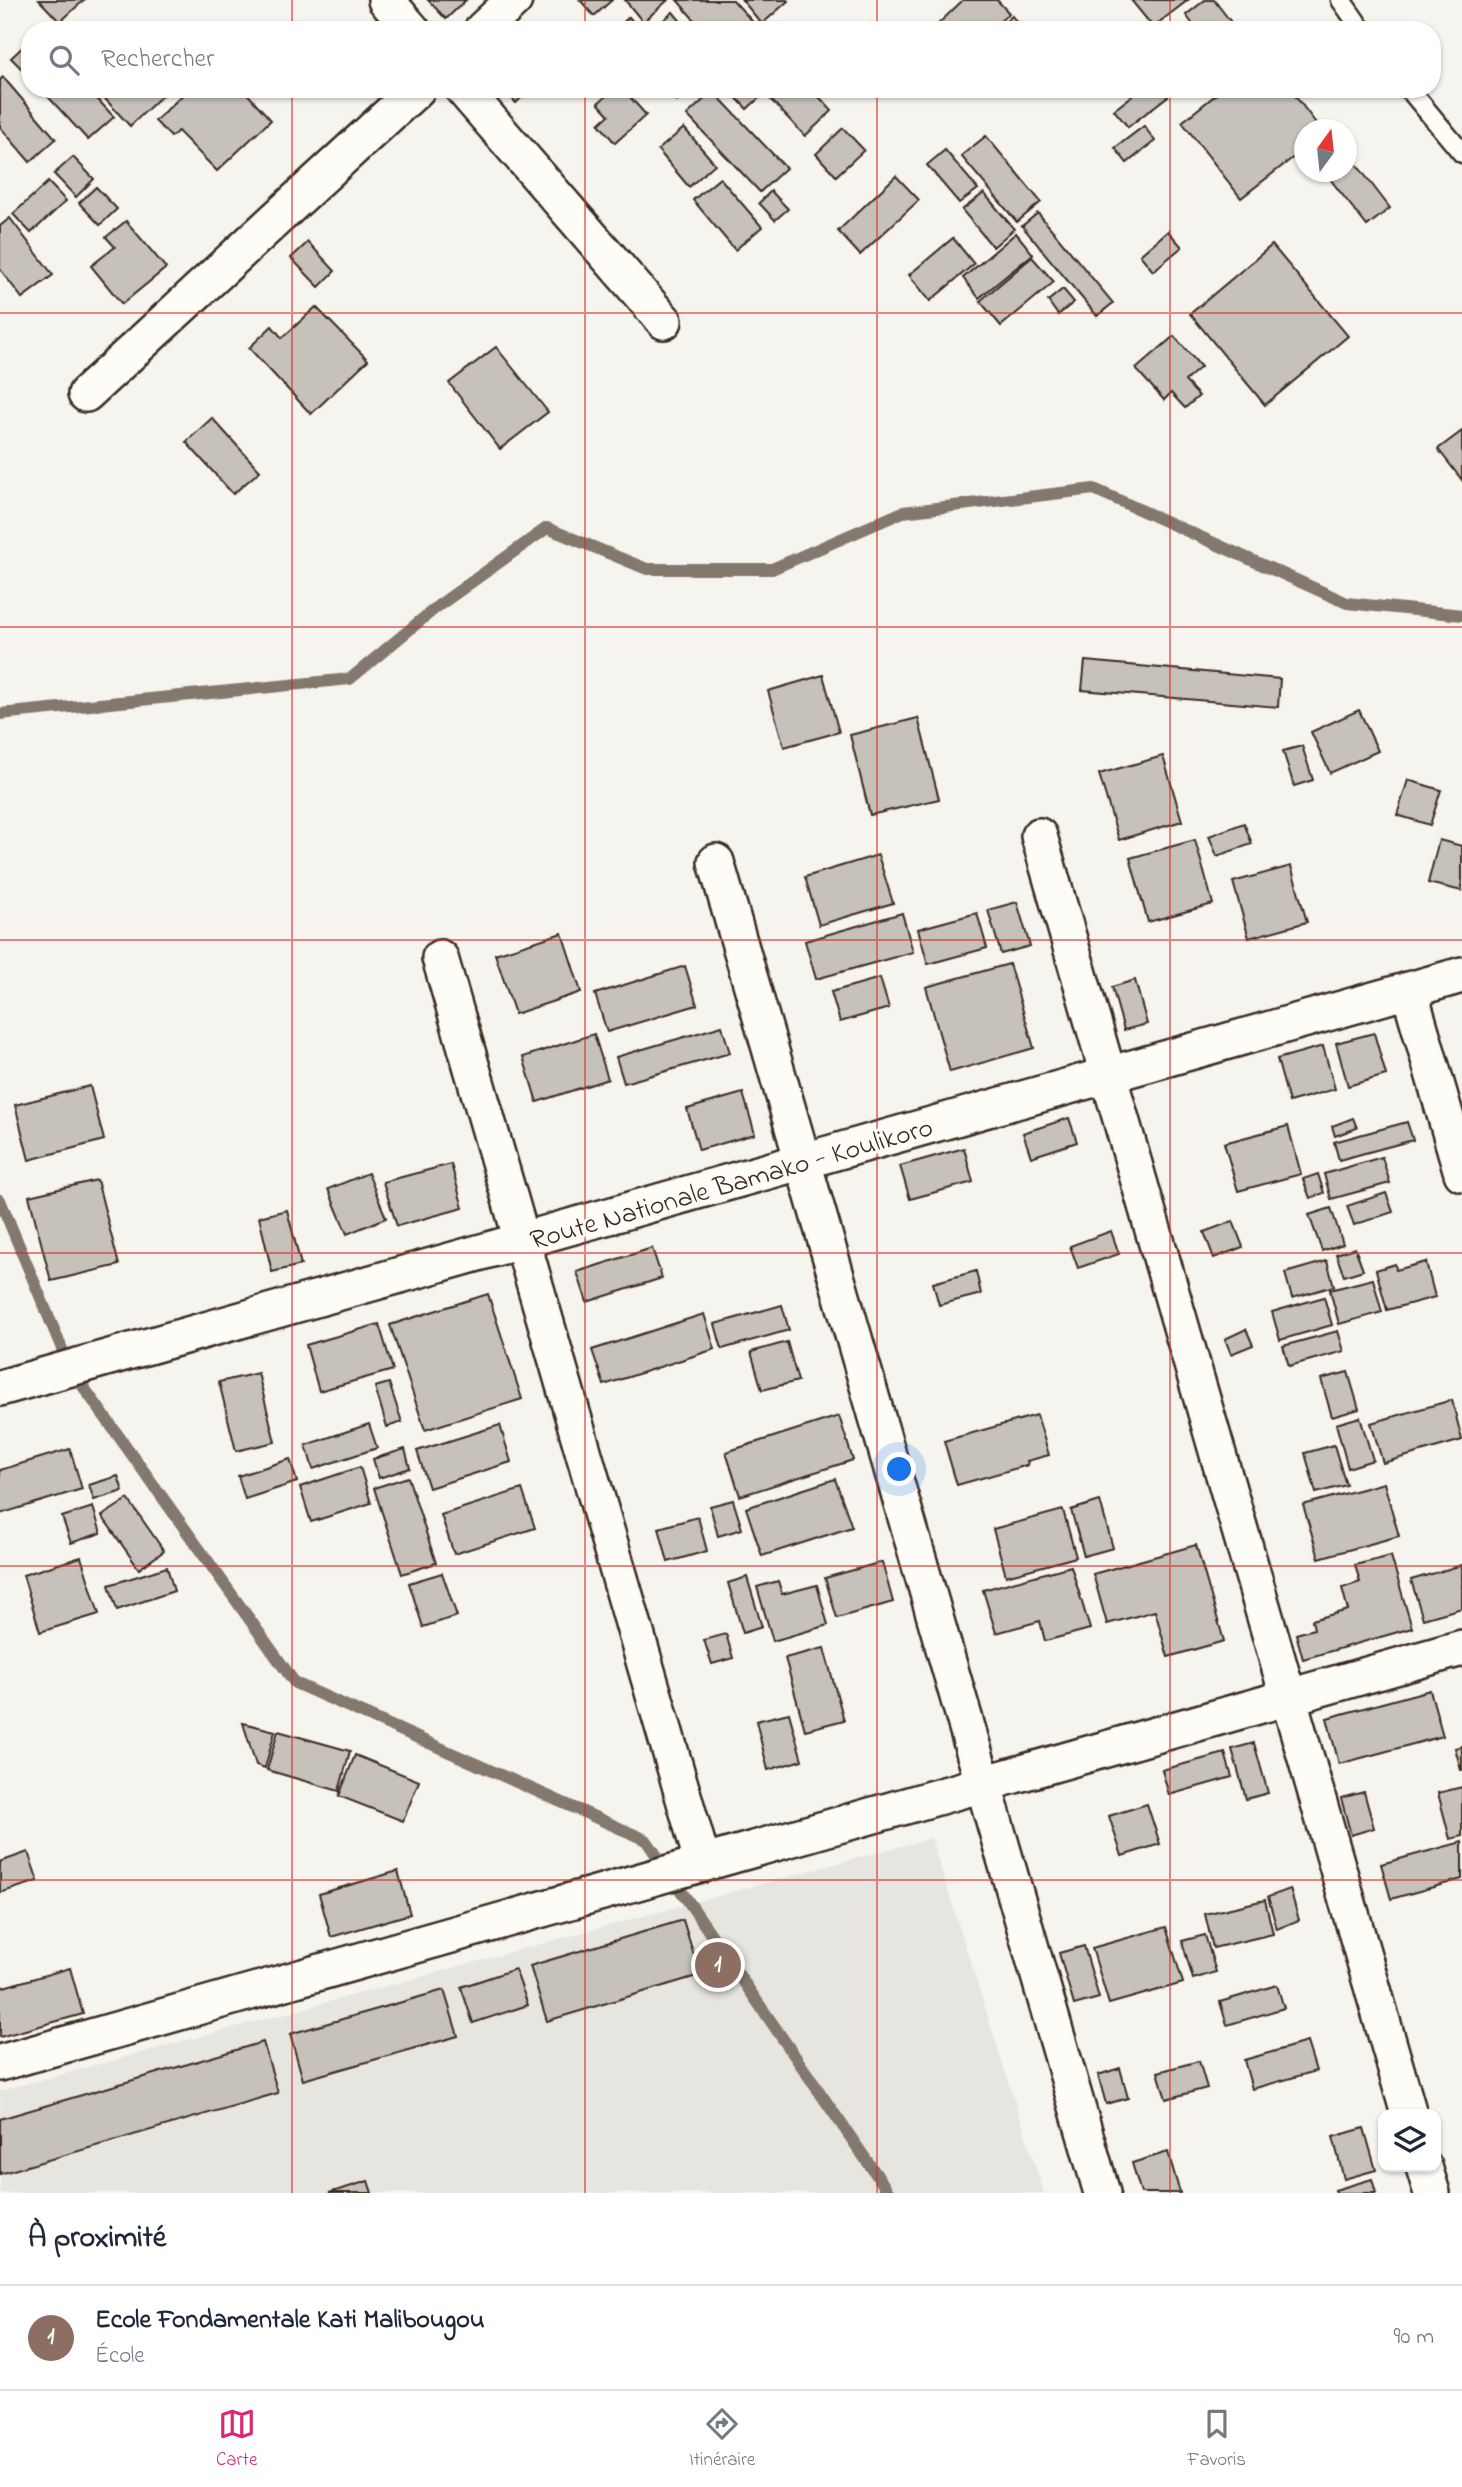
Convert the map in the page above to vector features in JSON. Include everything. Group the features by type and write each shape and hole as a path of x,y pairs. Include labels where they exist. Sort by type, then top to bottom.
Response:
{"street":[{"path":"386,0 404,21"},
{"path":"492,21 514,0"},
{"path":"86,394 407,98"},
{"path":"471,98 664,321"},
{"path":"1039,836 1408,2109"},
{"path":"716,862 1102,2193"},
{"path":"440,958 703,1864"},
{"name":"Route Nationale Bamako - Koulikoro","path":"0,1388 1462,975"},
{"path":"1409,990 1462,1173"},
{"path":"0,2063 1462,1648"},
{"path":"1426,2172 1432,2193"}],"lane":[{"path":"1341,0 1356,21"},
{"path":"1416,98 1462,153"}],"shaded area":[{"path":"931,1838 1044,2193 0,2193 0,2091"}],"building":[{"path":"39,0 84,0 61,21"},
{"path":"428,0 466,0 446,19"},
{"path":"580,0 612,0 594,16"},
{"path":"625,0 668,0 644,21"},
{"path":"677,0 733,0 752,21 695,21"},
{"path":"742,0 788,1 765,21 760,21"},
{"path":"963,0 997,0 1009,13 1001,21 941,21"},
{"path":"1131,0 1188,0 1161,21 1148,21"},
{"path":"1205,0 1214,0 1230,21 1190,21 1186,15"},
{"path":"673,12 680,21 662,21"},
{"path":"21,49 21,68 11,58"},
{"path":"3,77 56,139 30,162 0,127 0,80"},
{"path":"49,98 96,98 114,117 88,140"},
{"path":"104,98 160,98 130,126"},
{"path":"179,98 251,98 271,120 217,171 178,131 171,137 155,121"},
{"path":"604,98 631,98 646,115 615,143 599,124 609,115 598,103"},
{"path":"705,98 720,98 786,168 760,192 687,115"},
{"path":"737,98 759,98 747,109"},
{"path":"820,98 832,111 805,136 771,100"},
{"path":"1129,98 1165,98 1128,127 1114,110"},
{"path":"1212,98 1297,98 1313,119 1294,119 1294,157 1241,198 1182,122"},
{"path":"1144,126 1155,141 1127,163 1115,148"},
{"path":"684,128 715,164 689,187 658,150"},
{"path":"843,128 864,150 836,176 816,154"},
{"path":"986,136 1041,202 1017,222 961,156"},
{"path":"945,150 978,189 959,203 927,165"},
{"path":"73,157 94,179 76,197 54,174"},
{"path":"1357,165 1390,208 1367,226 1332,182 1357,182"},
{"path":"896,176 919,200 860,255 838,231"},
{"path":"720,178 762,227 735,250 693,200"},
{"path":"48,182 66,201 31,233 13,214"},
{"path":"96,187 117,209 100,225 79,203"},
{"path":"771,191 788,209 775,220 759,203"},
{"path":"984,193 1014,229 993,247 962,210"},
{"path":"1038,213 1113,303 1097,316 1022,226"},
{"path":"10,218 53,275 22,298 0,269 0,226"},
{"path":"126,221 166,268 122,304 91,266 115,247 106,237"},
{"path":"1168,231 1182,247 1153,271 1140,255"},
{"path":"1016,233 1033,254 979,298 963,278"},
{"path":"953,238 974,264 930,301 909,275"},
{"path":"308,242 335,271 319,287 291,258"},
{"path":"1272,245 1348,336 1265,405 1190,314"},
{"path":"1032,257 1054,282 1001,326 980,301"},
{"path":"1063,289 1074,302 1058,315 1048,301"},
{"path":"316,307 368,360 311,414 249,348 272,326 282,338"},
{"path":"1174,336 1201,367 1185,381 1199,396 1185,408 1171,393 1164,400 1136,369"},
{"path":"496,347 548,412 500,449 449,383"},
{"path":"212,418 260,471 233,494 186,442"},
{"path":"1462,431 1462,480 1438,449"},
{"path":"1085,661 1280,679 1278,707 1082,690"},
{"path":"823,675 839,732 784,747 768,691"},
{"path":"1359,710 1378,751 1330,773 1311,732"},
{"path":"918,718 939,799 870,815 850,735"},
{"path":"1302,746 1313,780 1294,786 1283,751"},
{"path":"1163,756 1182,821 1119,840 1099,774"},
{"path":"1408,780 1441,790 1430,825 1397,815"},
{"path":"1244,823 1252,844 1217,856 1209,836"},
{"path":"1195,840 1213,904 1148,922 1130,858"},
{"path":"1439,840 1462,846 1462,891 1428,883"},
{"path":"878,855 893,903 819,925 805,877"},
{"path":"1291,866 1307,922 1249,938 1233,882"},
{"path":"1017,902 1030,946 1001,954 988,910"},
{"path":"902,913 913,952 816,979 805,941"},
{"path":"977,913 987,948 928,964 918,929"},
{"path":"562,933 581,992 515,1014 495,954"},
{"path":"1009,964 1034,1048 950,1072 926,987"},
{"path":"685,966 697,1005 607,1032 595,994"},
{"path":"880,978 889,1008 840,1022 831,992"},
{"path":"1135,980 1147,1024 1124,1030 1112,987"},
{"path":"722,1026 730,1053 624,1083 616,1057"},
{"path":"1374,1033 1386,1075 1348,1086 1336,1043"},
{"path":"594,1034 608,1079 537,1102 523,1057"},
{"path":"1323,1046 1335,1089 1289,1102 1277,1059"},
{"path":"90,1086 104,1140 29,1160 15,1105"},
{"path":"743,1093 755,1134 699,1150 687,1109"},
{"path":"1069,1118 1077,1142 1031,1157 1023,1133"},
{"path":"1353,1118 1357,1128 1335,1136 1332,1126"},
{"path":"1407,1122 1413,1140 1339,1160 1334,1142"},
{"path":"1288,1126 1301,1174 1238,1191 1224,1143"},
{"path":"964,1148 973,1182 910,1199 900,1166"},
{"path":"1382,1157 1390,1183 1331,1199 1324,1174"},
{"path":"451,1164 463,1208 397,1226 383,1182"},
{"path":"368,1173 386,1218 347,1234 328,1189"},
{"path":"1318,1174 1324,1193 1310,1198 1303,1179"},
{"path":"97,1180 119,1265 51,1281 29,1196"},
{"path":"1386,1193 1393,1212 1354,1225 1347,1206"},
{"path":"1331,1208 1343,1244 1322,1251 1309,1215"},
{"path":"287,1210 301,1265 272,1272 259,1217"},
{"path":"1233,1221 1243,1247 1214,1258 1204,1232"},
{"path":"1111,1231 1119,1254 1078,1268 1070,1246"},
{"path":"652,1248 662,1278 587,1302 577,1272"},
{"path":"1355,1248 1363,1270 1344,1276 1336,1254"},
{"path":"1327,1261 1334,1286 1292,1298 1285,1273"},
{"path":"1426,1262 1435,1297 1387,1310 1376,1270 1395,1264 1396,1270"},
{"path":"976,1271 981,1294 939,1305 933,1283"},
{"path":"1373,1279 1382,1312 1339,1324 1330,1290"},
{"path":"488,1294 522,1399 425,1430 390,1325"},
{"path":"1324,1297 1332,1325 1280,1340 1272,1312"},
{"path":"782,1305 789,1330 722,1349 715,1324"},
{"path":"704,1314 715,1349 604,1385 592,1350"},
{"path":"379,1324 393,1370 319,1391 306,1345"},
{"path":"1246,1329 1253,1345 1231,1354 1225,1339"},
{"path":"1338,1331 1344,1351 1289,1366 1283,1346"},
{"path":"787,1342 798,1381 762,1390 751,1352"},
{"path":"1348,1372 1359,1409 1332,1417 1321,1379"},
{"path":"258,1373 275,1442 236,1451 219,1382"},
{"path":"389,1383 402,1422 387,1427 375,1387"},
{"path":"1452,1400 1462,1440 1383,1463 1371,1423"},
{"path":"1037,1415 1049,1455 1027,1461 1028,1465 957,1485 944,1441"},
{"path":"839,1416 853,1460 740,1496 726,1452"},
{"path":"1360,1417 1373,1460 1348,1468 1336,1424"},
{"path":"369,1424 377,1448 313,1469 306,1445"},
{"path":"500,1425 511,1462 429,1488 417,1451"},
{"path":"1334,1445 1346,1485 1316,1493 1305,1453"},
{"path":"70,1449 82,1489 0,1514 0,1470"},
{"path":"405,1449 410,1468 379,1478 373,1459"},
{"path":"290,1459 297,1482 245,1499 238,1476"},
{"path":"360,1467 371,1503 311,1522 300,1487"},
{"path":"118,1476 123,1491 94,1500 89,1485"},
{"path":"408,1477 436,1563 402,1574 374,1488"},
{"path":"835,1479 852,1527 762,1556 746,1508"},
{"path":"1384,1483 1399,1536 1319,1558 1303,1505"},
{"path":"522,1489 535,1528 454,1554 441,1515"},
{"path":"128,1499 164,1551 139,1569 102,1516"},
{"path":"733,1500 742,1529 718,1536 710,1506"},
{"path":"1100,1501 1113,1548 1084,1556 1071,1510"},
{"path":"93,1507 101,1533 71,1543 62,1517"},
{"path":"1063,1510 1076,1557 1006,1576 993,1529"},
{"path":"698,1517 707,1551 668,1562 659,1528"},
{"path":"1196,1545 1224,1641 1168,1657 1155,1611 1107,1624 1093,1574"},
{"path":"1391,1556 1412,1628 1303,1659 1296,1634 1314,1629 1312,1620 1348,1610 1342,1588 1360,1582 1355,1565"},
{"path":"81,1557 99,1614 40,1632 23,1575"},
{"path":"882,1562 893,1602 837,1618 825,1578"},
{"path":"1462,1565 1462,1608 1423,1619 1411,1580"},
{"path":"1071,1566 1090,1629 1045,1641 1040,1621 996,1633 983,1590"},
{"path":"167,1567 174,1591 117,1610 109,1585"},
{"path":"442,1573 457,1616 423,1627 409,1583"},
{"path":"747,1577 762,1627 743,1633 728,1583"},
{"path":"778,1581 782,1594 817,1585 828,1625 773,1641 757,1587"},
{"path":"726,1634 733,1658 712,1664 704,1640"},
{"path":"824,1648 844,1720 805,1730 785,1658"},
{"path":"1430,1690 1443,1736 1339,1764 1327,1718"},
{"path":"789,1713 802,1760 768,1770 756,1721"},
{"path":"243,1723 275,1731 265,1768 256,1765"},
{"path":"278,1731 350,1751 339,1791 267,1770"},
{"path":"1254,1743 1268,1793 1246,1799 1232,1749"},
{"path":"1462,1746 1462,1770 1461,1770 1455,1748"},
{"path":"1225,1753 1232,1777 1169,1795 1162,1770"},
{"path":"355,1755 419,1781 403,1821 339,1796"},
{"path":"1462,1787 1462,1836 1450,1839 1438,1793"},
{"path":"1364,1792 1374,1828 1351,1835 1341,1798"},
{"path":"1147,1804 1160,1844 1122,1856 1109,1816"},
{"path":"1462,1842 1462,1879 1391,1899 1381,1864"},
{"path":"28,1852 38,1881 0,1893 0,1862"},
{"path":"398,1871 410,1914 331,1937 319,1894"},
{"path":"1290,1889 1299,1920 1277,1929 1268,1897"},
{"path":"1265,1900 1273,1934 1213,1948 1205,1914"},
{"path":"683,1920 700,1975 547,2021 530,1966"},
{"path":"1166,1927 1183,1983 1109,2004 1092,1948"},
{"path":"1205,1935 1216,1972 1193,1979 1182,1941"},
{"path":"1084,1946 1099,1998 1074,2005 1059,1953"},
{"path":"70,1968 83,2014 0,2037 0,1988"},
{"path":"515,1969 528,2005 473,2023 461,1987"},
{"path":"1277,1985 1284,2008 1227,2025 1220,2002"},
{"path":"444,1990 458,2036 303,2080 290,2034"},
{"path":"263,2042 278,2093 0,2174 0,2119"},
{"path":"1307,2042 1316,2071 1252,2089 1244,2060"},
{"path":"1199,2061 1207,2088 1166,2099 1158,2072"},
{"path":"1120,2068 1128,2098 1106,2104 1098,2075"},
{"path":"1364,2128 1376,2170 1344,2179 1333,2137"},
{"path":"1168,2152 1180,2193 1141,2193 1132,2163"},
{"path":"1372,2179 1376,2193 1336,2193 1335,2190"},
{"path":"368,2181 372,2193 329,2193"}],"waterway":[{"path":"0,714 350,679 438,606 547,528 647,569 772,569 903,512 1094,489 1347,603 1462,615"},
{"path":"0,1200 70,1368 295,1683 646,1840 889,2193"}],"place":[{"name":"Ecole Fondamentale Kati Malibougou","path":"718,1965"}]}
